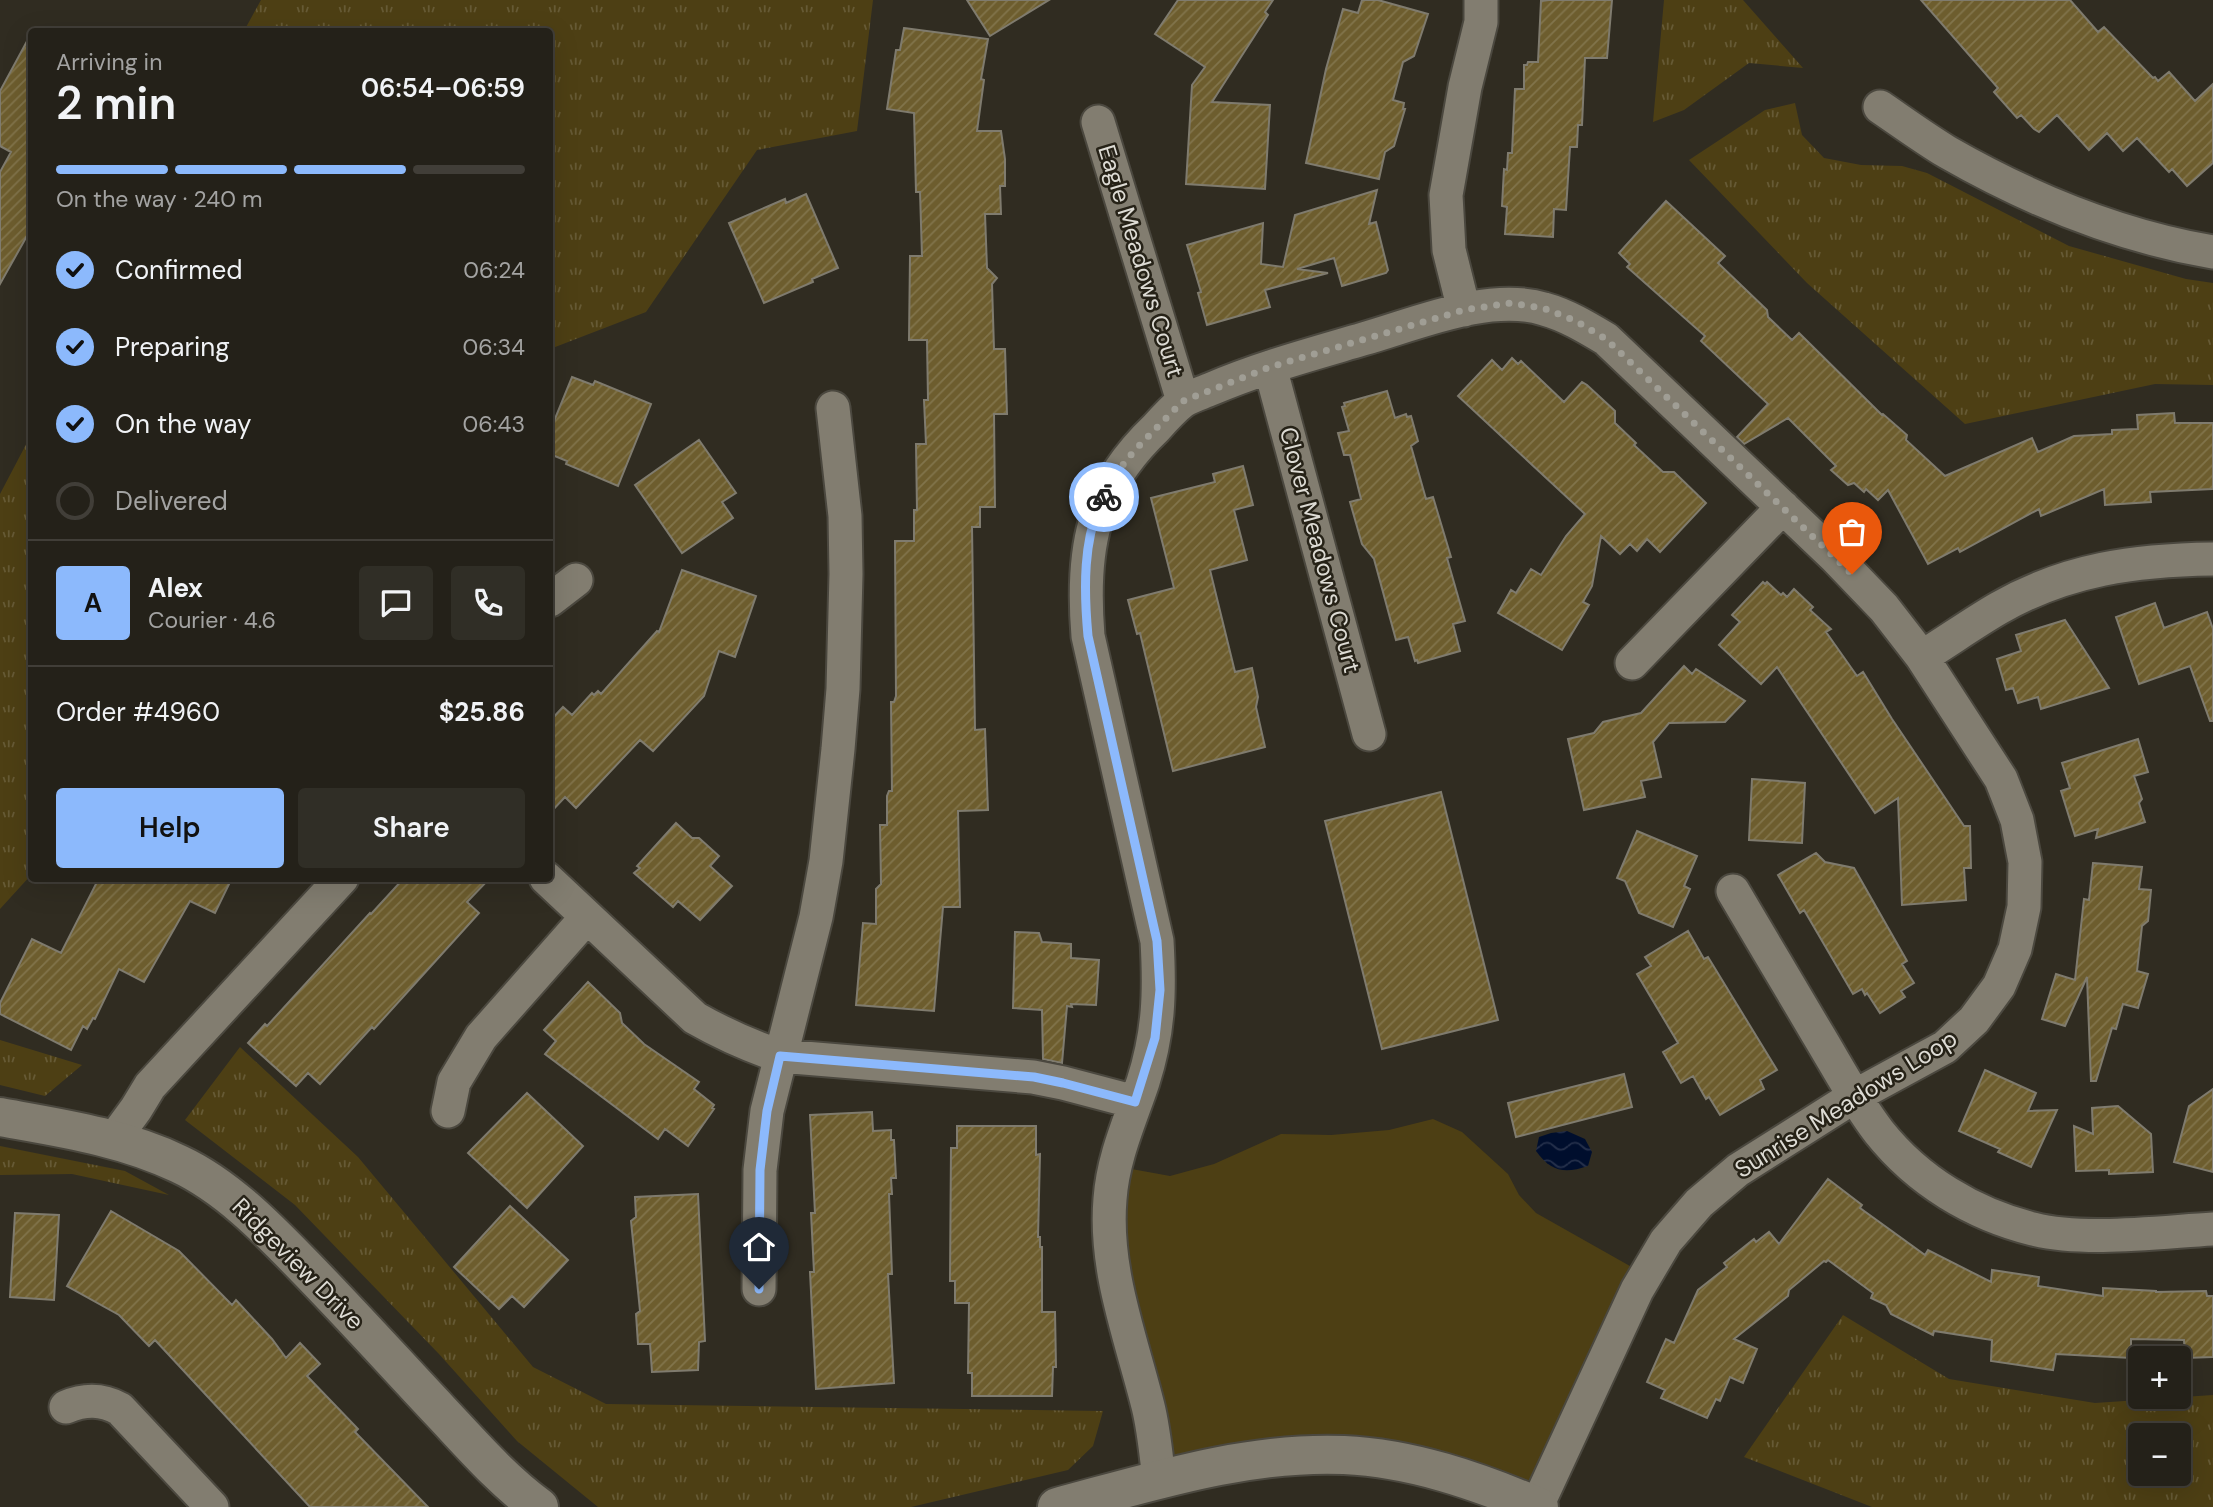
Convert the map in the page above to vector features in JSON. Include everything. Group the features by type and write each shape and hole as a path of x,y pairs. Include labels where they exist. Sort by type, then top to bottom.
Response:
{"street":[{"path":"1464,310 1449,250 1446,195 1465,87 1481,22 1481,0"},
{"path":"1880,107 1945,151 2013,187 2092,220 2178,246 2213,252"},
{"name":"Eagle Meadows Court","path":"1098,122 1183,401"},
{"name":"Sunrise Meadows Loop","path":"1159,1479 1149,1410 1118,1295 1110,1251 1110,1199 1118,1149 1155,1038 1160,990 1157,941 1088,636 1084,593 1088,552 1100,505 1122,466 1146,436 1183,401 1270,367 1464,310 1510,303 1543,308 1576,321 1606,339 1783,507 1884,608 1922,657 2001,779 2017,820 2025,862 2024,907 2015,949 1999,986 1974,1020 1945,1047 1855,1096 1738,1170 1699,1203 1666,1241 1637,1290 1538,1507"},
{"name":"Clover Meadows Court","path":"1270,367 1369,734"},
{"path":"759,1289 760,1170 767,1111 816,917 826,861 838,749 843,689 846,574 845,516 833,408"},
{"path":"1632,663 1783,507"},
{"path":"1922,657 2001,607 2054,583 2105,568 2155,560 2213,559"},
{"path":"553,598 576,580"},
{"path":"114,1139 150,1086 338,882"},
{"path":"549,882 695,1018 723,1034 780,1056 1034,1077 1135,1102"},
{"path":"1734,891 1879,1132 1911,1166 1947,1194 1989,1215 2035,1230 2079,1235 2213,1229"},
{"path":"448,1111 454,1082 481,1037 586,918"},
{"name":"Ridgeview Drive","path":"0,1116 114,1139 154,1152 209,1181 235,1200 304,1266 479,1452 539,1507"},
{"path":"66,1407 79,1402 94,1401 109,1403 120,1409 212,1507"},
{"path":"1057,1507 1159,1479 1224,1465 1276,1457 1347,1455 1434,1469 1481,1483 1538,1507"}],"green space":[{"path":"261,0 873,0 857,131 757,150 646,312 553,348 553,28 246,28"},
{"path":"1664,0 1743,0 1803,68 1749,63 1684,110 1653,122"},
{"path":"1795,103 1802,135 1824,158 1861,165 1902,166 1927,173 2069,246 2186,279 2213,283 2213,385 2155,384 1965,424 1807,283 1689,160 1765,110"},
{"path":"28,441 28,878 0,909 0,494"},
{"path":"0,1040 82,1065 45,1096 0,1085"},
{"path":"240,1047 358,1157 533,1367 606,1404 1103,1411 1093,1446 1068,1470 911,1507 598,1507 517,1441 439,1354 295,1205 185,1120"},
{"path":"1433,1119 1462,1132 1508,1174 1519,1195 1536,1213 1637,1270 1537,1506 1434,1469 1159,1479 1115,1166 1170,1176 1214,1164 1281,1134 1331,1135 1389,1130"},
{"path":"0,1146 125,1171 169,1195 72,1174 0,1175"},
{"path":"1843,1315 1949,1379 2095,1403 2128,1401 2128,1409 2191,1409 2191,1396 2213,1395 2213,1507 1872,1507 1744,1457"}],"water":[{"path":"1567,1131 1585,1139 1592,1152 1588,1166 1572,1170 1559,1169 1547,1163 1536,1151 1539,1137"}],"building":[{"path":"967,0 1049,0 990,36"},
{"path":"1178,0 1273,0 1265,12 1268,15 1212,102 1270,105 1265,189 1186,184 1192,85 1205,67 1155,34"},
{"path":"1362,0 1378,0 1428,14 1414,56 1403,62 1393,100 1404,103 1405,109 1394,146 1385,152 1379,179 1306,163 1326,69 1343,9 1358,13"},
{"path":"1612,0 1607,58 1585,58 1582,125 1578,125 1577,147 1570,147 1566,210 1554,209 1553,237 1505,234 1507,207 1502,206 1504,169 1507,170 1508,153 1512,153 1515,89 1524,89 1524,65 1538,62 1541,1"},
{"path":"1921,0 2070,0 2098,32 2104,27 2158,81 2169,72 2195,101 2213,84 2213,163 2187,186 2172,169 2169,172 2137,138 2123,151 2107,133 2089,150 2057,115 2039,132 2021,115 2017,118 1994,92 1998,88"},
{"path":"904,28 988,39 981,79 984,80 977,131 1001,131 1005,159 1005,186 1000,186 1001,214 985,214 987,268 997,278 992,284 994,349 1005,349 1007,414 994,414 995,507 980,507 980,527 972,527 975,730 985,729 988,810 958,811 960,907 943,907 934,1011 856,1005 863,923 876,924 876,889 881,884 880,825 887,825 887,796 889,791 892,791 891,702 894,702 896,696 895,541 914,541 914,510 917,510 916,444 926,444 924,400 928,400 927,340 909,340 910,256 922,256 920,192 916,192 914,113 887,109 896,50 900,50"},
{"path":"28,39 28,234 0,284 0,172 11,152 0,146 0,91"},
{"path":"1377,190 1369,224 1376,222 1388,270 1386,273 1342,286 1334,258 1297,269 1328,273 1265,290 1270,307 1207,325 1198,293 1201,292 1187,245 1263,223 1261,264 1283,267 1295,215"},
{"path":"806,194 838,268 764,303 729,223 785,199 786,203"},
{"path":"1666,201 1725,256 1718,263 1767,310 1768,317 1792,340 1799,333 1882,415 1907,435 1906,440 1945,476 2032,438 2038,452 2074,436 2112,434 2112,430 2138,429 2137,415 2174,413 2175,423 2213,423 2213,489 2150,492 2151,502 2105,505 2104,489 2041,516 2039,509 1960,552 1958,548 1928,564 1888,490 1878,500 1854,483 1848,485 1831,470 1836,466 1788,418 1744,444 1737,437 1768,404 1701,341 1705,336 1627,267 1630,264 1619,253"},
{"path":"1512,358 1518,364 1521,361 1564,402 1582,382 1587,385 1615,411 1615,423 1636,443 1634,445 1663,472 1674,472 1706,503 1660,552 1647,539 1637,551 1630,544 1620,554 1601,536 1592,586 1583,602 1589,605 1562,650 1498,613 1511,590 1516,593 1531,569 1541,575 1566,536 1585,514 1458,396 1492,360 1502,370"},
{"path":"572,377 593,385 595,381 651,404 618,486 566,464 567,461 553,455 553,424"},
{"path":"1387,391 1395,418 1406,414 1407,417 1411,416 1418,441 1411,446 1426,499 1433,497 1451,557 1447,558 1465,621 1453,624 1460,651 1418,663 1408,637 1396,640 1374,559 1362,544 1350,502 1361,499 1350,455 1344,455 1338,433 1349,431 1342,407 1345,406 1344,403"},
{"path":"699,440 736,493 722,502 733,518 682,553 635,485"},
{"path":"1243,466 1253,505 1234,510 1247,560 1210,570 1235,672 1252,668 1258,697 1256,707 1265,747 1173,771 1140,633 1137,634 1128,600 1174,588 1151,498 1215,482 1213,474"},
{"path":"682,570 756,596 735,657 719,651 704,696 653,751 640,740 576,808 565,797 553,810 553,718 563,707 572,715 592,693 594,695 598,691 601,694 657,631 659,632"},
{"path":"1763,582 1767,582 1787,597 1794,589 1813,607 1810,610 1831,629 1826,632 1857,676 1863,672 1964,826 1970,826 1971,868 1964,868 1966,900 1902,905 1898,798 1875,813 1777,667 1761,684 1719,645 1740,622 1732,615"},
{"path":"2155,603 2164,628 2207,612 2213,629 2213,721 2210,721 2190,666 2139,684 2116,617"},
{"path":"2065,620 2109,688 2041,709 2038,697 2018,703 2013,688 2006,690 1997,659 2021,651 2016,635"},
{"path":"1684,666 1692,674 1696,669 1745,701 1725,722 1669,723 1653,742 1661,777 1641,781 1645,797 1584,810 1568,739 1594,733 1603,722 1641,713"},
{"path":"2138,739 2148,772 2134,776 2142,799 2139,803 2145,822 2096,838 2098,829 2075,836 2061,791 2070,788 2062,763"},
{"path":"1752,779 1805,783 1802,843 1749,840"},
{"path":"1441,792 1498,1020 1382,1049 1325,821"},
{"path":"676,823 692,838 699,838 719,856 710,866 732,886 700,920 678,901 673,907 634,873 640,868 637,866"},
{"path":"1637,831 1697,856 1684,886 1690,889 1673,927 1639,913 1625,881 1617,878"},
{"path":"1816,853 1825,862 1854,868 1907,961 1902,964 1914,983 1901,991 1905,997 1880,1013 1862,989 1853,994 1804,910 1800,913 1778,875"},
{"path":"2093,863 2142,867 2139,889 2151,890 2148,921 2142,926 2137,971 2148,974 2138,1008 2123,1004 2116,1029 2112,1028 2096,1081 2091,1081 2087,977 2065,1026 2042,1019 2056,974 2075,980 2084,899 2089,900"},
{"path":"97,882 230,882 215,913 190,901 144,982 119,969 95,1019 93,1018 87,1029 83,1026 71,1050 0,1014 0,1003 32,939 61,953"},
{"path":"400,882 486,882 467,902 479,913 374,1029 372,1027 320,1084 308,1073 296,1086 248,1043"},
{"path":"1688,931 1704,959 1708,957 1777,1070 1760,1080 1764,1089 1720,1115 1709,1097 1706,1099 1693,1076 1681,1083 1663,1052 1678,1043 1637,974 1651,966 1645,957"},
{"path":"1015,932 1039,933 1042,942 1071,944 1071,958 1099,960 1096,1005 1067,1006 1062,1063 1043,1059 1042,1010 1013,1008"},
{"path":"588,982 620,1013 622,1023 644,1044 699,1082 694,1089 714,1105 714,1109 688,1146 665,1129 658,1139 545,1054 556,1041 544,1030"},
{"path":"1985,1070 2036,1093 2028,1111 2057,1110 2031,1167 1998,1152 2000,1149 1959,1131"},
{"path":"1624,1074 1632,1107 1516,1137 1508,1103"},
{"path":"2213,1089 2213,1172 2174,1162 2189,1106"},
{"path":"527,1093 583,1146 527,1208 468,1153"},
{"path":"2118,1106 2151,1134 2153,1172 2109,1174 2109,1170 2076,1171 2074,1126 2093,1134 2092,1108"},
{"path":"872,1112 873,1131 891,1130 891,1140 894,1140 896,1178 891,1178 892,1194 889,1194 892,1274 888,1274 894,1383 816,1389 810,1272 814,1272 811,1213 815,1213 810,1115"},
{"path":"957,1126 1036,1126 1036,1155 1040,1154 1038,1237 1042,1247 1042,1312 1055,1312 1056,1367 1053,1367 1052,1396 972,1396 972,1373 968,1373 969,1303 955,1303 955,1281 950,1281 951,1148 957,1148"},
{"path":"1828,1179 1862,1205 1860,1208 1925,1255 1928,1250 1991,1282 1992,1270 2039,1277 2038,1286 2103,1296 2103,1288 2156,1292 2206,1291 2207,1296 2213,1296 2213,1357 2191,1358 2191,1346 2184,1346 2184,1340 2131,1339 2128,1358 2056,1354 2053,1370 1991,1361 1992,1340 1934,1331 1933,1335 1891,1314 1886,1305 1871,1298 1873,1293 1828,1260 1789,1290 1788,1296 1734,1339 1757,1349 1743,1383 1730,1377 1720,1401 1716,1399 1707,1418 1661,1398 1665,1390 1647,1382 1666,1339 1674,1343 1698,1290 1727,1267 1724,1263 1754,1239 1756,1242 1769,1232 1779,1244"},
{"path":"698,1194 705,1341 699,1342 698,1370 652,1372 650,1344 638,1344 636,1314 640,1311 631,1221 636,1217 635,1197"},
{"path":"510,1206 568,1260 524,1307 512,1296 499,1309 454,1267"},
{"path":"111,1211 179,1251 232,1305 236,1300 286,1358 300,1343 320,1364 307,1376 358,1429 355,1432 428,1507 310,1507 155,1340 149,1346 119,1315 67,1286"},
{"path":"15,1213 59,1215 54,1300 10,1297"}],"way so far":[{"path":"1104,497 1122,466 1146,436 1183,401 1270,367 1464,310 1510,303 1543,308 1576,321 1606,339 1852,574"}],"route":[{"path":"759,1289 760,1170 767,1111 780,1056 1034,1077 1135,1102 1155,1038 1160,990 1157,941 1088,636 1084,593 1088,552 1104,497"}]}
